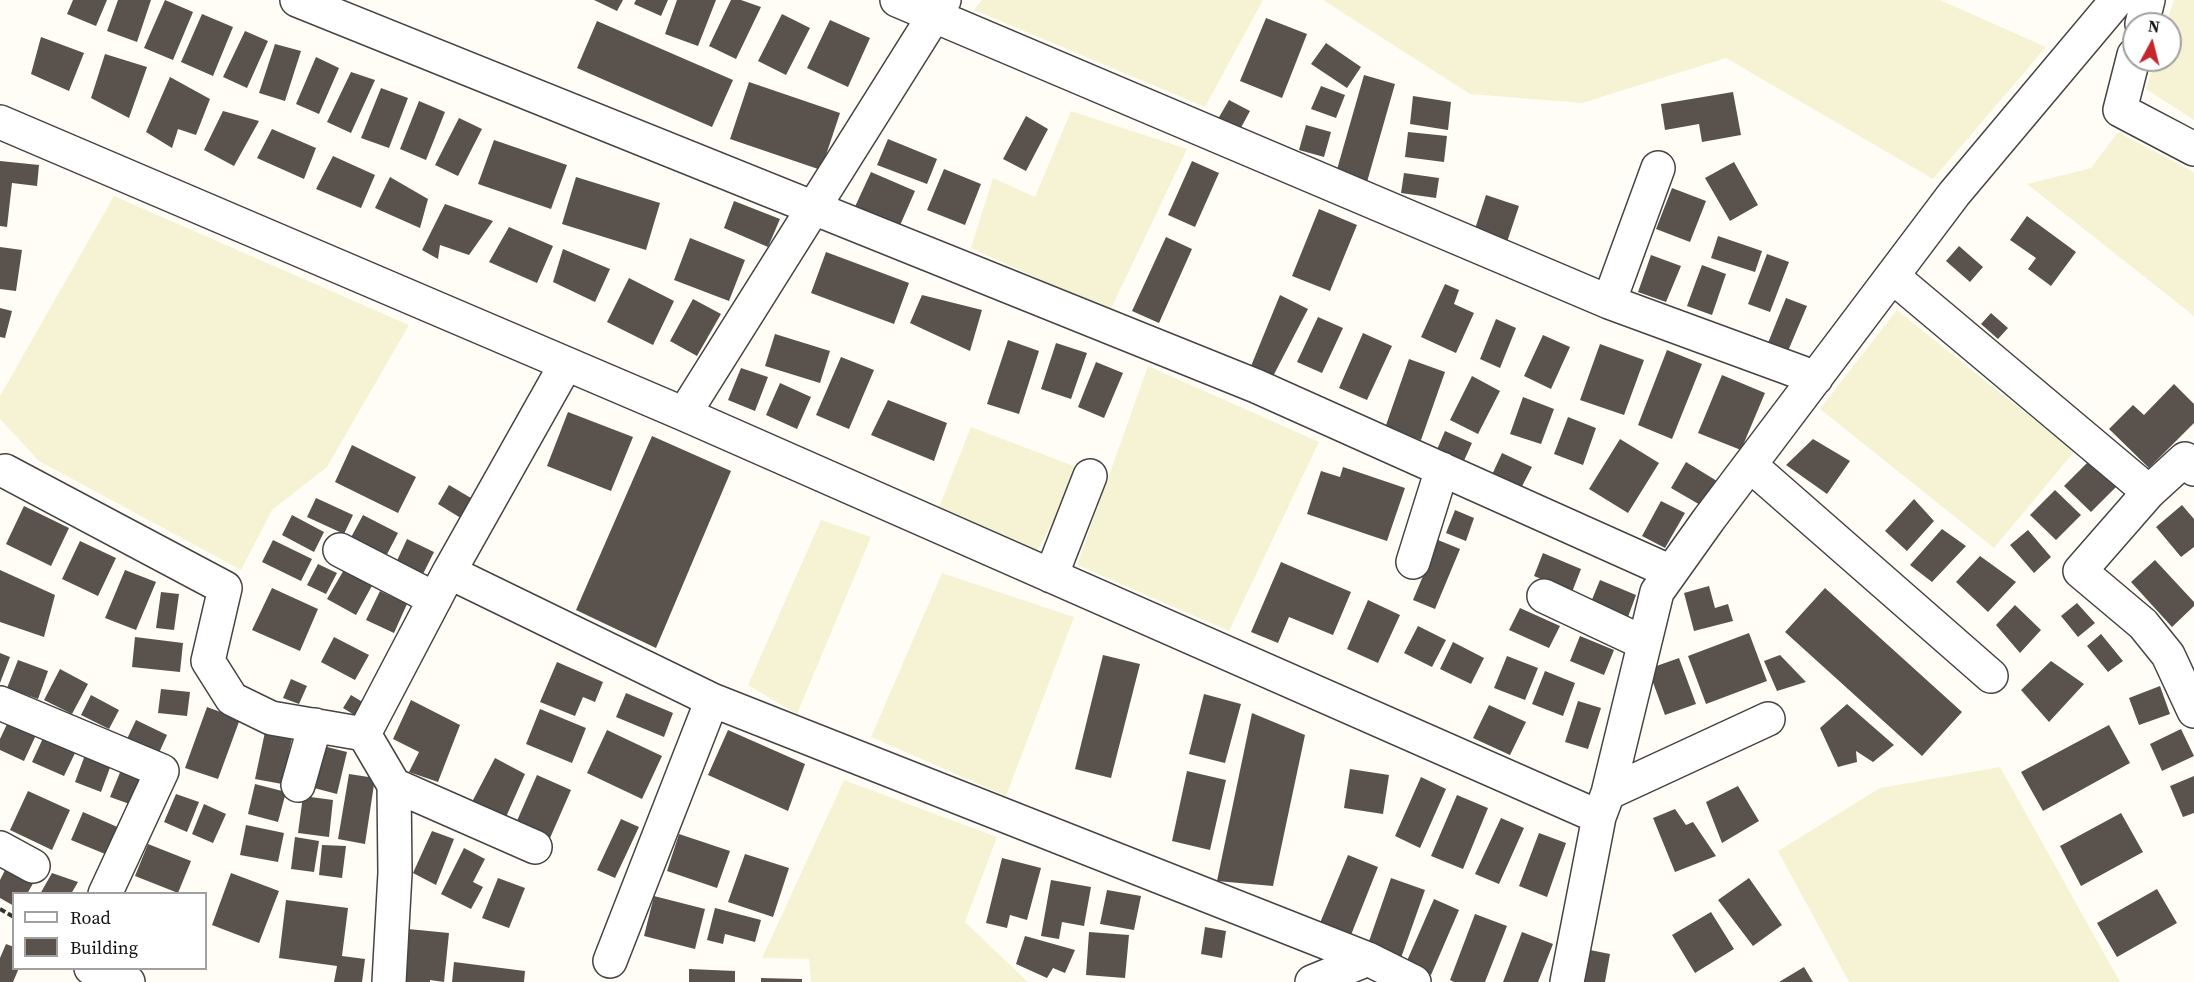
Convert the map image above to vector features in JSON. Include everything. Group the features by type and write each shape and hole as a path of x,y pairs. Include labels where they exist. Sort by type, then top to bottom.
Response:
{"street":[{"path":"297,0 1256,386 1671,572"},
{"path":"897,0 939,7 1609,302 1816,378"},
{"path":"1567,982 1604,805 1657,592 1954,194 2117,0"},
{"path":"684,414 939,7"},
{"path":"2130,72 2120,110 2194,149"},
{"path":"0,122 684,414 1051,576 1604,805"},
{"path":"1609,302 1658,168"},
{"path":"1892,276 2150,492"},
{"path":"364,734 442,585 566,364"},
{"path":"2194,470 2186,459 2150,492 2080,571 2143,624 2168,655 2194,711"},
{"path":"1750,465 1991,676"},
{"path":"1413,562 1442,469"},
{"path":"2,475 225,588 208,661 232,699 271,718 364,734 394,785 395,873 389,982"},
{"path":"1051,576 1090,476"},
{"path":"340,550 442,585 712,700 1368,959 1414,982"},
{"path":"1544,596 1644,643"},
{"path":"610,961 712,700"},
{"path":"0,703 162,771 106,892"},
{"path":"1604,805 1768,719"},
{"path":"298,785 315,725"},
{"path":"394,785 535,847"},
{"path":"0,848 33,866"},
{"path":"1312,982 1368,959"},
{"path":"95,970 128,982"}],"shaded area":[{"path":"982,0 1263,0 1205,107 974,10"},
{"path":"1323,0 1940,0 2046,47 1933,179 1726,58 1582,103 1470,94"},
{"path":"2174,0 2194,0 2194,120 2146,89 2151,72 2182,72 2182,12 2170,12"},
{"path":"1071,111 1187,149 1110,311 971,248 993,178 1035,197"},
{"path":"2118,132 2194,172 2194,316 2027,184 2091,168"},
{"path":"114,196 409,325 327,467 272,510 241,570 39,461 0,419 0,396"},
{"path":"1897,310 2074,452 1994,548 1820,409"},
{"path":"1148,366 1319,442 1229,631 1077,565"},
{"path":"971,427 1082,469 1036,553 937,512"},
{"path":"821,520 871,537 797,714 748,685"},
{"path":"942,573 1074,617 1006,796 871,737"},
{"path":"2000,767 2120,982 1849,982 1778,851 1880,788"},
{"path":"844,780 997,837 965,922 1028,982 811,982 809,959 762,958"}],"building":[{"path":"73,0 107,0 96,26 67,14"},
{"path":"118,0 151,0 137,42 107,31"},
{"path":"165,0 193,12 173,60 144,48"},
{"path":"594,0 623,0 617,11"},
{"path":"636,0 668,0 661,16 634,4"},
{"path":"677,0 716,0 698,46 665,34"},
{"path":"731,0 741,0 761,7 736,59 709,46"},
{"path":"202,14 233,27 213,76 181,62"},
{"path":"782,14 810,28 786,75 758,61"},
{"path":"1266,18 1307,34 1282,98 1240,81"},
{"path":"830,20 870,38 848,87 807,68"},
{"path":"597,21 733,80 712,127 577,68"},
{"path":"245,31 268,41 247,88 223,77"},
{"path":"41,37 84,53 69,91 31,74"},
{"path":"1326,43 1361,67 1347,88 1311,64"},
{"path":"275,44 301,51 285,101 259,93"},
{"path":"105,54 147,67 129,118 91,98"},
{"path":"316,57 339,68 319,114 296,104"},
{"path":"351,72 375,80 351,133 327,122"},
{"path":"1364,75 1395,84 1367,182 1336,173"},
{"path":"170,77 210,99 196,135 178,129 172,148 146,132"},
{"path":"749,82 840,113 821,170 730,139"},
{"path":"1321,86 1345,95 1336,118 1311,109"},
{"path":"381,88 408,98 389,148 361,138"},
{"path":"1733,92 1741,135 1702,142 1699,124 1665,130 1661,104"},
{"path":"1413,96 1451,102 1448,130 1410,124"},
{"path":"1229,100 1250,111 1237,135 1215,124"},
{"path":"419,101 445,112 426,160 400,149"},
{"path":"223,111 259,121 234,166 204,150"},
{"path":"1026,116 1048,129 1026,171 1003,159"},
{"path":"459,118 482,129 458,176 435,165"},
{"path":"1306,125 1331,132 1324,157 1299,150"},
{"path":"272,129 316,148 304,179 257,158"},
{"path":"1408,132 1447,136 1444,162 1405,157"},
{"path":"888,139 937,159 927,184 877,165"},
{"path":"494,140 567,165 551,209 478,184"},
{"path":"333,156 375,175 361,208 316,189"},
{"path":"0,161 39,165 37,186 12,183 7,227 0,226"},
{"path":"1192,161 1219,173 1195,227 1168,215"},
{"path":"1734,162 1758,205 1730,221 1705,178"},
{"path":"944,169 981,184 965,225 927,210"},
{"path":"871,172 915,191 898,230 853,211"},
{"path":"1404,173 1439,178 1436,198 1401,193"},
{"path":"390,177 428,199 420,228 375,208"},
{"path":"576,177 660,203 646,250 562,224"},
{"path":"1672,188 1706,201 1690,242 1656,229"},
{"path":"1486,195 1519,206 1507,242 1474,232"},
{"path":"734,201 780,219 768,247 724,228"},
{"path":"445,204 493,221 469,255 440,245 438,259 422,250"},
{"path":"1319,209 1357,225 1330,291 1292,276"},
{"path":"2027,216 2076,252 2051,286 2028,269 2036,258 2010,240"},
{"path":"509,227 553,246 537,283 489,262"},
{"path":"1718,236 1762,251 1755,272 1711,258"},
{"path":"1166,237 1192,249 1159,323 1132,311"},
{"path":"690,238 745,260 729,301 674,280"},
{"path":"1959,246 1983,267 1970,282 1946,261"},
{"path":"0,247 22,250 16,291 0,289"},
{"path":"563,249 610,269 595,302 553,282"},
{"path":"826,252 909,283 894,324 811,293"},
{"path":"1767,254 1789,262 1770,312 1748,304"},
{"path":"1651,255 1681,266 1666,302 1638,292"},
{"path":"1702,265 1726,274 1712,315 1687,306"},
{"path":"629,278 674,301 653,345 607,322"},
{"path":"1445,284 1459,290 1454,304 1474,313 1456,353 1421,337"},
{"path":"922,295 982,310 970,351 910,323"},
{"path":"1280,295 1308,309 1270,382 1249,371"},
{"path":"1786,298 1807,306 1788,351 1768,343"},
{"path":"693,299 721,314 697,356 670,341"},
{"path":"0,308 12,311 5,338 0,337"},
{"path":"1991,313 2008,328 1998,339 1981,324"},
{"path":"1318,317 1343,328 1322,373 1297,362"},
{"path":"1496,319 1516,328 1500,368 1480,359"},
{"path":"1363,333 1392,346 1367,400 1339,388"},
{"path":"775,334 830,351 820,383 765,366"},
{"path":"1543,335 1570,347 1551,389 1524,376"},
{"path":"1008,340 1039,351 1019,414 987,404"},
{"path":"1056,343 1087,353 1071,399 1041,389"},
{"path":"1600,344 1644,360 1624,415 1580,400"},
{"path":"1667,350 1702,364 1672,439 1638,425"},
{"path":"841,357 874,370 849,429 816,415"},
{"path":"1409,359 1445,372 1421,440 1385,428"},
{"path":"1096,362 1123,373 1104,418 1078,407"},
{"path":"741,368 768,377 755,411 728,400"},
{"path":"1722,375 1765,393 1741,450 1698,433"},
{"path":"1472,376 1500,391 1478,434 1450,420"},
{"path":"780,383 811,397 797,429 766,415"},
{"path":"2174,384 2194,404 2194,423 2149,468 2109,429 2133,405 2144,415"},
{"path":"1523,397 1554,409 1541,444 1510,434"},
{"path":"888,400 947,423 934,461 871,435"},
{"path":"568,412 633,437 611,491 547,466"},
{"path":"1568,417 1596,428 1583,465 1554,454"},
{"path":"1445,431 1472,443 1462,465 1435,454"},
{"path":"652,436 731,471 656,648 576,610"},
{"path":"1620,439 1659,463 1628,513 1589,489"},
{"path":"1813,439 1850,461 1827,494 1786,465"},
{"path":"352,445 416,477 398,513 335,482"},
{"path":"1502,453 1532,467 1519,492 1490,479"},
{"path":"2093,457 2120,483 2091,512 2064,486"},
{"path":"1686,462 1717,481 1702,506 1671,488"},
{"path":"1343,467 1405,488 1387,541 1307,514 1321,471 1340,477"},
{"path":"449,485 476,501 464,520 438,504"},
{"path":"2055,490 2081,515 2056,540 2030,515"},
{"path":"316,498 353,515 344,534 307,517"},
{"path":"1914,499 1934,521 1907,551 1885,531"},
{"path":"1661,501 1685,513 1665,548 1642,536"},
{"path":"2182,505 2194,519 2194,547 2181,557 2156,527"},
{"path":"24,506 69,528 51,566 6,544"},
{"path":"1455,510 1474,518 1466,541 1446,533"},
{"path":"292,515 324,532 314,552 282,535"},
{"path":"363,515 398,533 383,562 348,543"},
{"path":"1942,529 1966,546 1932,582 1910,565"},
{"path":"2028,530 2051,557 2034,573 2010,545"},
{"path":"407,539 434,552 420,580 394,567"},
{"path":"273,540 312,559 301,581 262,562"},
{"path":"1438,540 1460,549 1435,609 1413,600"},
{"path":"80,541 116,558 98,596 62,579"},
{"path":"1543,553 1581,569 1572,592 1534,576"},
{"path":"1980,556 2016,582 1988,612 1956,582"},
{"path":"2155,560 2194,602 2194,606 2172,627 2131,582"},
{"path":"1281,562 1351,592 1333,635 1289,617 1278,643 1251,632"},
{"path":"318,564 337,573 326,594 307,585"},
{"path":"345,568 373,584 356,615 327,599"},
{"path":"0,570 55,595 44,637 0,622"},
{"path":"125,570 156,582 136,630 105,618"},
{"path":"1600,580 1636,595 1628,617 1591,602"},
{"path":"1709,586 1715,608 1728,604 1733,621 1694,631 1684,593"},
{"path":"272,588 318,609 300,651 252,630"},
{"path":"1825,588 1962,712 1922,756 1785,632"},
{"path":"380,591 407,604 394,633 366,620"},
{"path":"161,592 179,594 174,630 156,628"},
{"path":"1368,600 1400,615 1378,663 1347,649"},
{"path":"2077,603 2095,623 2078,637 2061,616"},
{"path":"2015,605 2041,630 2020,653 1996,625"},
{"path":"1520,608 1560,626 1549,648 1509,630"},
{"path":"1418,626 1446,640 1432,667 1404,653"},
{"path":"1749,633 1767,681 1706,704 1688,656"},
{"path":"2101,634 2123,661 2108,672 2087,646"},
{"path":"1580,636 1614,650 1604,675 1570,661"},
{"path":"135,637 183,643 180,672 132,667"},
{"path":"334,637 369,655 355,680 321,662"},
{"path":"1453,642 1484,658 1471,684 1440,669"},
{"path":"0,653 10,657 0,683"},
{"path":"1103,655 1140,664 1111,778 1075,769"},
{"path":"1780,655 1806,682 1777,691 1764,661"},
{"path":"1507,656 1538,668 1525,700 1494,688"},
{"path":"1679,658 1696,704 1665,715 1648,669"},
{"path":"18,660 48,671 38,699 7,688"},
{"path":"2051,661 2084,684 2049,722 2021,690"},
{"path":"557,662 603,682 595,702 583,697 575,716 540,702"},
{"path":"60,669 88,684 72,714 44,700"},
{"path":"1545,671 1575,683 1563,716 1532,704"},
{"path":"291,679 307,686 299,704 283,698"},
{"path":"2160,686 2170,714 2139,725 2129,698"},
{"path":"161,689 190,692 187,716 158,713"},
{"path":"626,693 673,713 664,737 616,717"},
{"path":"1204,694 1241,704 1225,763 1189,754"},
{"path":"91,695 119,710 109,729 81,715"},
{"path":"351,695 369,706 361,719 343,708"},
{"path":"411,700 460,725 438,782 409,772 419,752 393,739"},
{"path":"1578,701 1601,708 1588,749 1565,742"},
{"path":"1847,704 1894,745 1873,762 1856,751 1857,762 1838,767 1820,728"},
{"path":"1489,705 1526,722 1510,755 1473,738"},
{"path":"207,707 240,719 218,779 185,768"},
{"path":"540,709 586,728 572,763 526,744"},
{"path":"1252,713 1305,735 1273,886 1217,881"},
{"path":"136,720 167,735 158,755 126,741"},
{"path":"8,722 36,735 24,761 0,750 0,739"},
{"path":"2109,725 2130,763 2043,811 2021,772"},
{"path":"2181,729 2194,756 2162,771 2150,744"},
{"path":"607,730 662,756 642,799 587,773"},
{"path":"728,730 805,764 788,811 708,775"},
{"path":"265,732 292,738 282,784 255,779"},
{"path":"44,736 76,751 64,776 32,762"},
{"path":"323,746 347,752 337,794 314,788"},
{"path":"85,755 111,765 101,792 75,782"},
{"path":"495,758 525,774 506,817 472,802"},
{"path":"1350,769 1389,775 1383,814 1344,808"},
{"path":"121,770 145,779 135,806 110,797"},
{"path":"1187,771 1226,780 1210,850 1172,841"},
{"path":"349,774 375,778 365,844 338,839"},
{"path":"537,775 571,790 550,838 516,823"},
{"path":"2194,776 2194,813 2183,817 2170,786"},
{"path":"1421,777 1446,789 1420,848 1395,836"},
{"path":"255,784 286,792 278,822 248,814"},
{"path":"1738,786 1759,821 1722,843 1706,802"},
{"path":"28,791 70,810 52,850 10,830"},
{"path":"176,794 199,802 187,832 164,822"},
{"path":"1457,795 1488,808 1463,869 1431,856"},
{"path":"303,796 333,800 329,837 298,833"},
{"path":"204,804 226,814 213,843 192,834"},
{"path":"1675,809 1686,825 1693,822 1716,856 1675,872 1653,818"},
{"path":"83,812 122,829 110,856 71,840"},
{"path":"2121,813 2143,852 2081,886 2060,846"},
{"path":"1501,818 1524,828 1499,884 1475,874"},
{"path":"621,819 639,827 615,878 597,870"},
{"path":"246,825 284,833 278,862 240,855"},
{"path":"432,831 454,839 436,885 413,873"},
{"path":"1539,833 1566,843 1547,897 1519,886"},
{"path":"679,834 730,851 717,888 667,871"},
{"path":"295,837 319,841 314,872 291,869"},
{"path":"148,844 191,861 178,892 135,876"},
{"path":"322,845 346,846 342,878 319,875"},
{"path":"464,848 485,859 473,882 483,887 471,909 441,894"},
{"path":"745,854 789,868 773,917 728,902"},
{"path":"1348,855 1378,867 1351,935 1320,923"},
{"path":"1002,858 1041,868 1027,920 1010,915 1007,928 986,923"},
{"path":"7,866 35,880 28,892 12,892 12,905 0,898 0,880"},
{"path":"52,873 78,882 72,892 41,892"},
{"path":"231,873 279,891 259,943 212,925"},
{"path":"498,878 525,888 509,928 482,918"},
{"path":"1391,878 1425,890 1401,958 1367,947"},
{"path":"1749,878 1782,925 1753,946 1718,900"},
{"path":"1051,880 1091,887 1084,926 1062,922 1059,939 1041,936"},
{"path":"2157,889 2177,923 2117,957 2097,923"},
{"path":"1107,890 1141,896 1134,930 1100,924"},
{"path":"654,896 705,909 695,949 644,936"},
{"path":"1434,899 1459,910 1431,975 1406,963"},
{"path":"286,900 348,908 342,956 365,959 362,982 334,982 337,966 279,958"},
{"path":"715,908 761,920 755,942 725,934 723,944 707,940"},
{"path":"1711,912 1734,949 1695,973 1672,935"},
{"path":"1475,914 1507,926 1485,982 1454,982 1450,980"},
{"path":"1205,927 1226,931 1222,958 1201,954"},
{"path":"408,929 449,933 444,982 430,980 430,982 402,982"},
{"path":"1089,932 1129,935 1125,978 1086,975"},
{"path":"1522,932 1553,944 1538,982 1503,982"},
{"path":"1025,936 1075,950 1065,973 1053,968 1047,978 1016,964"},
{"path":"6,944 12,946 12,970 18,970 13,982 0,982 0,958"},
{"path":"1590,950 1610,954 1605,982 1584,982"},
{"path":"454,962 525,971 524,982 452,982"},
{"path":"1804,967 1813,982 1779,982"},
{"path":"689,969 735,971 735,982 689,982"},
{"path":"761,978 802,979 802,982 761,982"}]}
